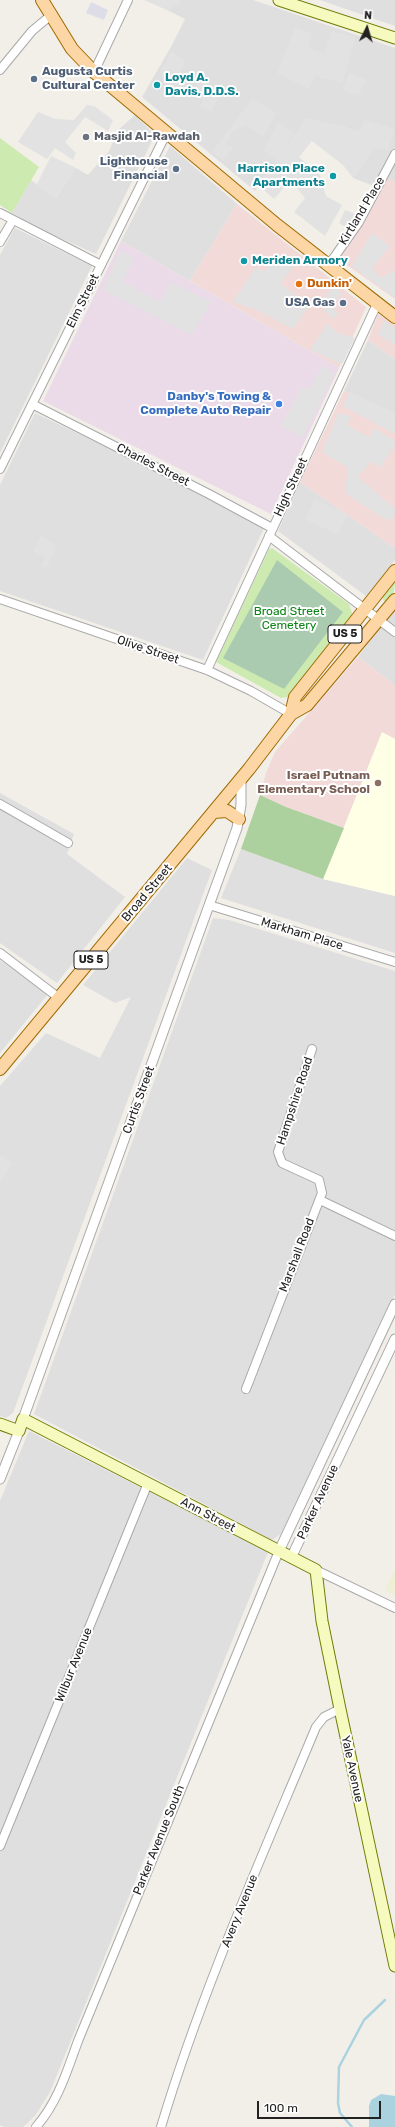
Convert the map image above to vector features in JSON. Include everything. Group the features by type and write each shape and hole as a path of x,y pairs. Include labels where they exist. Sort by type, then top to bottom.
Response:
{"main road":[{"path":"42,0 50,16 72,49 94,72 166,134 328,266 395,316"},
{"path":"279,0 395,38"},
{"name":"Broad Street","path":"291,714 295,696 395,571"},
{"name":"Broad Street","path":"0,1069 214,812 291,714 307,705 395,600"},
{"path":"214,812 227,811 239,819"},
{"path":"0,1424 19,1431 23,1419"},
{"name":"Ann Street","path":"23,1419 316,1570"},
{"name":"Yale Avenue","path":"316,1570 322,1621 395,1966"}],"street":[{"path":"94,72 128,0"},
{"path":"0,70 32,31 50,16"},
{"name":"Elm Street","path":"0,469 166,134"},
{"name":"Kirtland Place","path":"328,266 359,222 395,154"},
{"path":"0,213 101,265"},
{"path":"0,242 13,220"},
{"name":"High Street","path":"208,670 272,528 377,304"},
{"name":"Charles Street","path":"32,404 209,494 272,528"},
{"path":"269,536 395,632"},
{"name":"Olive Street","path":"0,599 208,670 251,691 291,714"},
{"name":"Curtis Street","path":"23,1419 239,819 242,800 241,779"},
{"path":"0,804 68,843"},
{"name":"Markham Place","path":"209,905 395,962"},
{"path":"0,952 59,998"},
{"name":"Hampshire Road","path":"312,1049 278,1152 282,1163 319,1180 322,1193 320,1200"},
{"path":"320,1200 395,1236"},
{"name":"Marshall Road","path":"246,1389 308,1226 320,1200"},
{"name":"Parker Avenue","path":"279,1551 395,1304"},
{"name":"Parker Avenue","path":"292,1558 393,1343 378,1340"},
{"path":"0,1479 19,1431"},
{"path":"331,1440 344,1447"},
{"name":"Wilbur Avenue","path":"0,1846 148,1483"},
{"name":"Parker Avenue South","path":"36,2127 46,2116 57,2096 84,2026 279,1551"},
{"name":"Ann Street","path":"316,1570 395,1608"},
{"name":"Avery Avenue","path":"161,2127 180,2064 199,2009 316,1727 324,1716 340,1710"}],"shaded area":[{"path":"144,0 181,0 179,6 173,3 169,11"},
{"path":"173,0 253,0 395,48 395,182 383,176 374,186 353,178 374,147 358,132 347,128 306,119 255,191 142,97 185,19 169,11"},
{"path":"320,0 395,0 395,26"},
{"path":"91,2 108,10 104,20 86,13"},
{"path":"295,28 312,33 308,48 324,53 332,31 356,37 342,83 315,76 309,89 277,73"},
{"path":"171,51 186,61 180,72 186,79 179,92 166,87 169,79 160,73"},
{"path":"349,73 366,79 359,95 342,90"},
{"path":"201,78 222,92 211,111 201,107 203,100 190,92"},
{"path":"252,99 277,113 263,136 246,125 231,132 226,144 233,148 223,161 212,152"},
{"path":"87,105 94,106 113,120 108,131 85,117 65,142 76,153 73,160 55,148 47,159 18,142 38,112 55,119 74,120"},
{"path":"135,115 155,135 96,254 44,231 12,213 31,180 56,198 76,168 88,175 109,151 118,130"},
{"path":"306,119 347,128 358,132 365,120 395,129 388,150 374,148 353,178 343,165 312,141 299,157 320,175 326,196 342,205 325,236 294,212 305,198 296,187 288,183 274,199 258,185 276,160 263,151 278,122 294,133 281,153"},
{"path":"170,146 237,204 190,281 121,241"},
{"path":"51,156 76,168 56,198 36,186"},
{"path":"387,178 395,182 395,299 337,258"},
{"path":"237,204 366,307 339,368 190,281"},
{"path":"345,210 359,215 350,230 339,223"},
{"path":"15,228 92,266 0,453 0,255"},
{"path":"372,233 390,246 372,268 381,278 395,270 395,298 352,266"},
{"path":"121,241 339,368 271,514 43,401"},
{"path":"120,251 134,257 123,282 160,302 171,282 211,302 192,335 103,290"},
{"path":"276,257 294,266 280,284 310,305 293,329 254,309 233,302 255,268 265,271"},
{"path":"335,285 342,293 332,307 338,314 333,319 319,304"},
{"path":"378,314 395,325 395,359 368,340"},
{"path":"384,321 395,328 395,345 378,334"},
{"path":"328,323 336,332 355,338 342,364 310,350"},
{"path":"368,340 395,359 395,413 344,391"},
{"path":"322,366 334,373 303,437 281,426 302,387 309,390"},
{"path":"344,391 395,413 395,548 300,482"},
{"path":"350,392 395,413 395,434 343,406"},
{"path":"35,413 125,456 264,528 203,660 0,591 0,485"},
{"path":"338,413 351,416 347,425 369,437 374,428 395,441 395,445 380,468 371,461 358,477 395,509 395,514 391,521 381,517 345,493 348,468 322,452"},
{"path":"300,482 395,548 395,560 366,596 278,531"},
{"path":"315,499 347,515 338,535 305,519"},
{"path":"41,536 57,546 46,568 41,566 45,557 33,551"},
{"path":"395,607 395,685 358,657"},
{"path":"358,657 395,685 395,739 382,733 344,828 286,807 260,795 266,773 275,752"},
{"name":"Israel Putnam Elementary School","path":"382,732 395,739 395,896 323,879"},
{"path":"0,793 74,834 67,854 125,897 57,983 0,943"},
{"path":"241,849 323,879 395,896 395,953 221,898"},
{"path":"187,858 212,870 13,1413 6,1418 0,1416 0,1086 46,1033 100,1058 131,997 115,1003 83,985"},
{"path":"213,918 229,920 395,971 395,1294 281,1534 272,1540 34,1414"},
{"path":"0,960 48,994 0,1053"},
{"path":"0,1154 12,1163 0,1183"},
{"path":"29,1431 268,1552 50,2092 35,2116 23,2127 4,2127 0,2125 0,1501"},
{"path":"395,1569 395,1595 385,1590"}],"green space":[{"path":"0,138 39,167 12,213 0,205"},
{"path":"272,548 349,604 353,616 288,697 281,698 216,662 269,549","holes":["277,561 343,612 224,658"]},
{"name":"Broad Street Cemetery","path":"277,560 343,612 284,689 223,658"},
{"path":"395,580 392,596 384,601 382,597"},
{"path":"260,795 286,807 344,828 323,879 241,849"}],"water":[{"path":"381,2094 395,2096 395,2127 369,2127 369,2106 371,2100"}],"waterway":[{"path":"352,2127 340,2113 338,2103 339,2067 364,2020 385,2000"}],"place":[{"name":"Augusta Curtis Cultural Center","path":"34,79"},
{"name":"Loyd A. Davis, D.D.S.","path":"157,85"},
{"name":"Masjid Al-Rawdah","path":"86,137"},
{"name":"Lighthouse Financial","path":"176,169"},
{"name":"Harrison Place Apartments","path":"333,176"},
{"name":"Meriden Armory","path":"244,261"},
{"name":"Dunkin'","path":"299,284"},
{"name":"USA Gas","path":"343,303"},
{"name":"Danby's Towing & Complete Auto Repair","path":"279,404"},
{"name":"Israel Putnam Elementary School","path":"378,783"}]}
